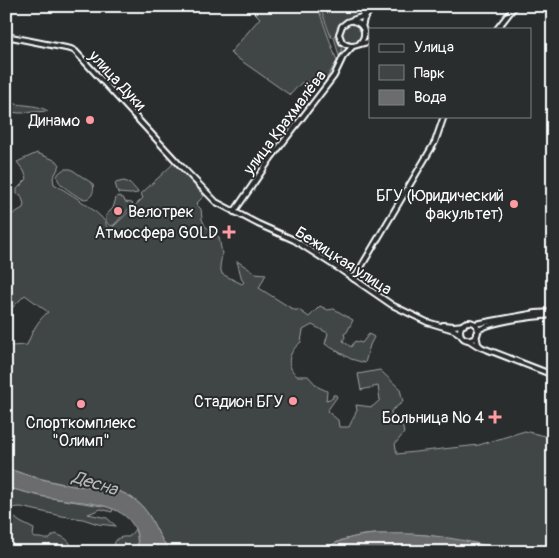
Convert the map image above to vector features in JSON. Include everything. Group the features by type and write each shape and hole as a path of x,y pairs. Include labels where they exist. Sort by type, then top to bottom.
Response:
{"main road":[{"path":"362,27 363,18 371,6"},
{"path":"498,28 516,6"},
{"path":"343,57 344,49 339,37 340,28 344,24 363,18"},
{"path":"352,21 359,23 369,40"},
{"path":"360,43 365,34"},
{"name":"улица Дуки","path":"6,36 75,51 191,176"},
{"name":"улица Крахмалёва","path":"234,212 271,158 334,76 343,57 353,46 369,41"},
{"path":"342,42 347,46 353,46"},
{"path":"354,279 434,142 443,118"},
{"name":"Бежицкая улица","path":"191,176 216,202 276,233 294,240 392,306 411,314"},
{"path":"411,314 440,325 454,326 536,313 553,314"},
{"path":"411,314 427,322 454,330 463,338 478,346 553,375"},
{"path":"467,339 472,338 486,326 553,314"},
{"path":"460,334 464,324"},
{"path":"475,324 478,328 478,344 483,348"}],"green space":[{"path":"248,6 320,6 318,8 337,61 325,81 318,80 301,83 290,95 230,53 260,18"},
{"path":"367,6 360,17 343,23 338,29 337,38 342,49 340,60 334,37 331,37 320,7"},
{"path":"352,23 360,26 363,34 360,42 352,45 344,42 341,34 344,26"},
{"path":"6,101 38,107 48,111 6,112"},
{"path":"37,153 57,161 60,165 53,178 54,184 96,212 110,230 143,198 141,194 174,163 204,196 196,204 201,209 205,226 219,237 222,254 220,266 222,274 242,284 244,282 237,261 255,273 266,274 259,288 294,310 299,310 309,317 320,306 328,310 334,309 353,320 344,334 343,341 351,347 355,341 362,343 369,334 374,337 365,363 351,359 325,344 328,333 312,325 303,330 301,342 291,354 290,367 297,376 308,376 318,387 327,391 326,400 336,395 337,397 327,411 338,420 339,427 349,427 357,410 356,405 372,407 380,400 378,386 361,390 358,374 380,370 400,389 403,402 391,411 392,419 401,420 404,433 395,444 397,454 479,445 525,431 553,438 553,552 514,552 426,535 375,534 342,540 318,552 282,552 224,548 210,552 173,552 163,541 147,512 127,495 106,488 64,484 6,468 6,335 11,346 27,345 35,327 48,312 25,295 11,309 6,320 6,218 23,208 24,204 21,195 17,194 17,189 27,179 17,162"},
{"path":"65,169 71,169 93,184 93,193 90,197 80,198 61,184 57,178 60,172"},
{"path":"124,181 130,183 138,193 118,193 115,183"},
{"name":"Велотрек","path":"119,196 125,202 133,204 114,225 110,226 106,222 106,215 113,208 116,198"},
{"path":"6,487 44,497 109,507 113,509 112,512 101,509 88,514 107,518 116,526 98,524 83,519 21,507 6,508"},
{"path":"6,513 34,529 33,536 35,538 50,539 56,534 67,540 71,546 70,548 63,552 6,552"},
{"path":"135,529 138,552 124,552 124,543 119,552 114,552 115,542 121,537 129,537"}],"water":[{"path":"6,468 56,483 106,488 127,495 147,512 163,541 173,552 159,552 156,545 152,545 149,552 138,552 135,529 129,520 122,513 102,505 39,496 6,487"},
{"path":"375,534 437,536 514,552 318,552 346,539"},
{"path":"224,548 246,548 282,552 210,552"}],"place":[{"name":"Динамо","path":"90,120"},
{"name":"БГУ (Юридический факультет)","path":"514,204"},
{"name":"Велотрек","path":"118,211"},
{"name":"Атмосфера GOLD","path":"229,232"},
{"name":"Стадион БГУ","path":"293,401"},
{"name":"Спорткомплекс \"Олимп\"","path":"81,404"},
{"name":"Больница № 4","path":"495,417"}],"water label":[{"name":"Десна","path":"95,483"}]}
